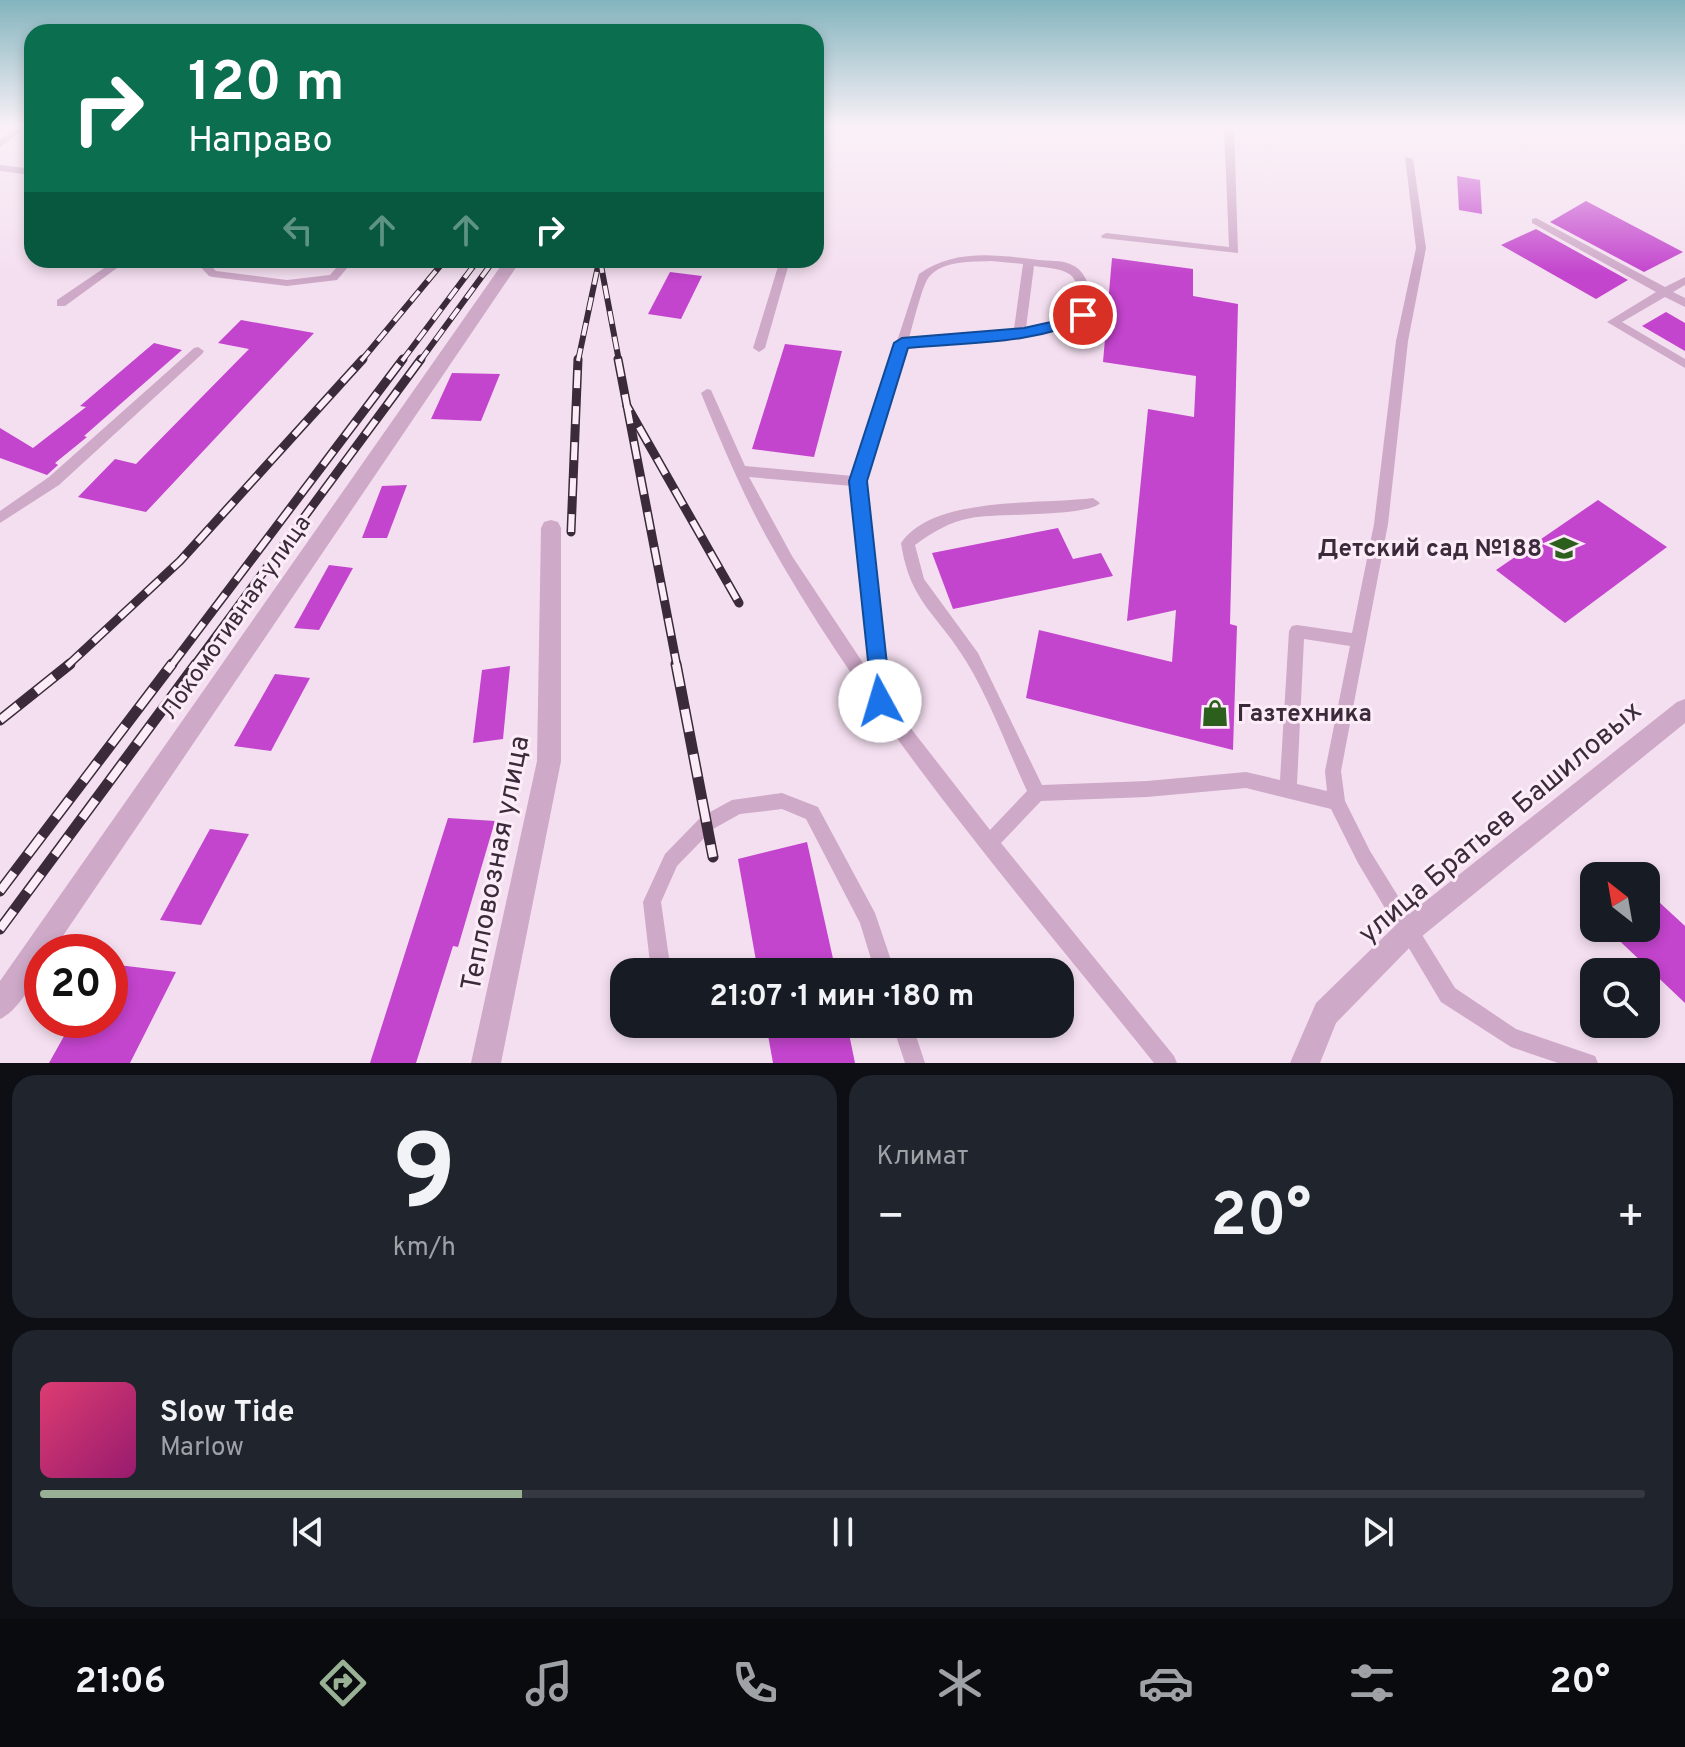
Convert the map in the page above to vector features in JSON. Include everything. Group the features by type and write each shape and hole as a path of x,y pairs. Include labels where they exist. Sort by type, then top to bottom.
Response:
{"street":[{"name":"Локомотивная улица","path":"0,1005 507,268"},
{"name":"Тепловозная улица","path":"486,1063 549,761 551,528"},
{"name":"улица Братьев Башиловых","path":"1305,1063 1326,1013 1407,932 1685,709"}],"lane":[{"path":"1106,236 1234,251 1231,175"},
{"path":"1410,175 1421,248 1402,341 1381,524 1333,771 1337,802 1407,932 1448,995 1511,1037 1588,1063"},
{"path":"1536,221 1685,303"},
{"path":"880,701 858,481 923,276 933,266 966,258 1067,266 1077,272 1085,287 1083,315 1064,324 1019,333 902,343"},
{"path":"1019,333 1029,263"},
{"path":"61,303 111,268"},
{"path":"207,268 213,274 287,283 333,278 342,268"},
{"path":"759,348 783,268"},
{"path":"1685,280 1613,322 1685,364"},
{"path":"0,518 54,481 198,351"},
{"path":"707,393 761,517 796,577 880,701 989,843 1167,1063"},
{"path":"740,471 858,481"},
{"path":"1037,793 972,656 921,593 910,566 908,543 923,528 946,518 998,509 1093,503"},
{"path":"1288,790 1297,631 1358,641"},
{"path":"989,843 1037,793 1246,780 1337,802"},
{"path":"659,958 652,902 671,860 707,823 738,806 782,801 812,813 868,920 880,958"},
{"path":"907,1038 915,1063"}],"building":[{"path":"1457,176 1480,180 1482,214 1459,210"},
{"path":"1586,201 1683,252 1644,272 1550,222"},
{"path":"1536,229 1628,280 1596,299 1501,245"},
{"path":"1112,258 1193,269 1193,296 1238,304 1230,624 1237,626 1233,750 1026,698 1039,630 1172,662 1176,610 1127,621 1148,409 1194,417 1196,376 1103,362"},
{"path":"670,272 702,276 681,319 648,314"},
{"path":"1666,312 1685,323 1685,351 1642,326"},
{"path":"241,320 314,333 146,512 78,497 115,459 136,464 249,349 218,343"},
{"path":"154,343 182,350 84,436 87,437 55,463 58,465 47,475 0,458 0,428 33,448 86,407 80,406"},
{"path":"785,344 842,351 814,457 752,449"},
{"path":"452,373 500,374 481,421 431,419"},
{"path":"407,485 387,538 362,538 382,486"},
{"path":"1598,500 1667,547 1565,623 1496,570"},
{"path":"1058,528 1073,559 1101,553 1113,576 953,609 932,553"},
{"path":"329,565 353,568 319,630 294,628"},
{"path":"510,666 503,739 473,743 482,670"},
{"path":"275,674 310,678 271,751 234,746"},
{"path":"448,818 495,821 458,947 453,946 416,1063 370,1063"},
{"path":"210,829 249,834 201,925 160,920"},
{"path":"807,842 833,958 756,958 738,859"},
{"path":"1660,903 1685,926 1685,1003 1660,979 1660,958 1638,958 1621,942 1660,942"},
{"path":"128,966 176,972 130,1063 49,1063 63,1038 128,1038"},
{"path":"769,1038 850,1038 855,1063 773,1063"}],"railway":[{"path":"361,361 438,268"},
{"path":"402,361 472,268"},
{"path":"420,361 488,268"},
{"path":"578,361 598,268"},
{"path":"602,268 619,361"},
{"path":"67,666 180,561 363,359"},
{"path":"171,666 403,359"},
{"path":"194,666 421,359"},
{"path":"571,532 578,359"},
{"path":"618,359 627,406"},
{"path":"627,406 739,603"},
{"path":"627,406 677,666"},
{"path":"0,720 70,664"},
{"path":"0,891 172,664"},
{"path":"0,929 196,664"},
{"path":"676,664 713,857"}],"place":[{"name":"Детский сад №188","path":"1564,548"},
{"name":"Газтехника","path":"1215,713"}],"route":[{"path":"880,701 858,481 902,343 919,339 1024,333 1064,324 1083,315"}]}
